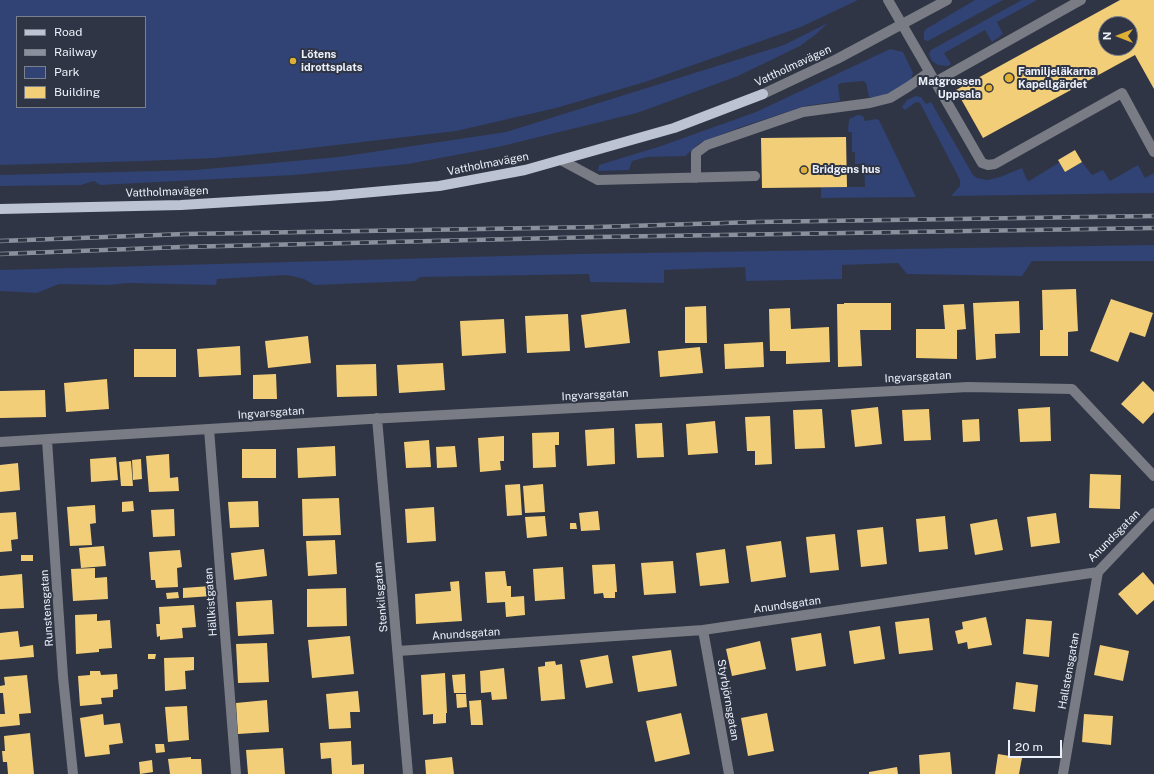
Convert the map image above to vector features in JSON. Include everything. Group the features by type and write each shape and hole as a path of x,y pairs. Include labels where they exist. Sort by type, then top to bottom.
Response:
{"main road":[{"name":"Vattholmavägen","path":"0,209 181,205 352,194 439,186 525,170 674,128 763,94"}],"street":[{"path":"888,0 982,163 992,166 1122,93 1154,152"},
{"name":"Vattholmavägen","path":"763,94 837,59 947,0"},
{"path":"935,82 1081,0"},
{"path":"696,178 696,153 707,145 803,112 870,103 890,98 929,72"},
{"path":"561,160 598,180 756,176"},
{"name":"Ingvarsgatan","path":"0,442 377,418 968,387 1072,389 1154,476"},
{"name":"Stenkilsgatan","path":"377,418 408,774"},
{"name":"Hällkistgatan","path":"210,428 236,774"},
{"name":"Runstensgatan","path":"47,440 63,677 73,774"},
{"name":"Anundsgatan","path":"398,651 703,630 1098,572 1154,513"},
{"name":"Hallstensgatan","path":"1063,774 1098,572"},
{"name":"Styrbjörnsgatan","path":"703,630 729,774"}],"green space":[{"path":"0,0 858,0 801,27 645,82 556,108 456,131 215,158 0,165"},
{"path":"975,0 1003,0 928,41 924,40 924,32 926,29"},
{"path":"1022,0 1037,0 997,22 1003,34 992,42 985,30 944,53 951,64 948,66 938,65 932,61 929,54 931,50"},
{"path":"828,23 800,46 738,76 637,113 498,147 408,164 294,175 100,185 94,181 81,185 0,186 0,175 196,170 339,157 506,132 784,45"},
{"path":"890,49 903,52 913,73 911,80 895,91 874,98 869,97 866,83 863,81 841,83 838,85 840,101 805,106 741,127 700,143 685,156 647,157 632,161 629,170 598,171 599,165 661,146 756,112"},
{"path":"916,96 921,97 926,104 931,102 973,175 977,178 987,180 1000,177 1022,168 1027,180 1029,181 1060,162 1065,172 1082,162 1092,175 1103,170 1110,181 1138,165 1145,178 1154,173 1154,193 951,196 960,186 960,180 920,103 916,102 905,110 902,107 907,100"},
{"path":"858,115 863,116 865,121 876,119 879,120 916,197 821,198 821,187 865,187 864,164 855,164 855,152 852,152 852,132 848,132 849,119"},
{"path":"1154,245 1154,261 1032,261 1022,276 907,274 898,263 842,265 842,279 746,281 745,267 664,270 664,283 590,282 589,274 420,277 415,281 314,285 304,279 287,275 217,279 216,285 128,283 109,285 59,284 37,293 0,291 0,270 577,254"}],"building":[{"path":"1120,0 1154,0 1154,89 1136,56 1138,56 1138,16 1098,16 1098,56 1133,56 983,138 956,90"},
{"name":"Bridgens hus","path":"846,137 847,187 762,188 761,138"},
{"path":"1075,150 1082,162 1065,172 1058,160"},
{"path":"1076,289 1078,331 1068,332 1068,356 1040,356 1040,330 1043,330 1042,290"},
{"path":"1111,299 1153,313 1145,337 1130,332 1118,362 1090,351"},
{"path":"1019,301 1020,333 995,334 996,358 976,360 973,303"},
{"path":"891,303 891,330 860,330 862,366 838,367 837,304"},
{"path":"964,304 966,329 957,330 957,359 916,358 916,329 945,329 943,305"},
{"path":"706,306 707,343 685,343 685,307"},
{"path":"790,308 791,329 829,327 830,362 786,364 786,351 770,351 769,309"},
{"path":"626,309 630,343 585,348 581,315"},
{"path":"568,314 570,351 527,353 525,316"},
{"path":"504,319 506,353 462,356 460,321"},
{"path":"308,336 311,363 268,368 265,341"},
{"path":"763,342 764,367 725,369 724,344"},
{"path":"240,346 241,375 199,377 197,349"},
{"path":"700,347 703,373 660,377 658,351"},
{"path":"134,349 176,349 176,377 134,377"},
{"path":"443,363 445,390 399,393 397,365"},
{"path":"376,364 377,396 337,397 336,365"},
{"path":"276,374 277,399 253,399 253,375"},
{"path":"107,379 109,409 66,412 64,383"},
{"path":"1143,381 1154,392 1154,412 1143,424 1121,404"},
{"path":"45,390 46,417 0,418 0,391"},
{"path":"878,407 882,444 855,447 851,410"},
{"path":"1050,407 1051,441 1020,442 1018,409"},
{"path":"822,409 825,448 795,449 793,410"},
{"path":"929,409 931,440 904,441 902,410"},
{"path":"770,416 772,464 755,465 755,451 747,451 745,417"},
{"path":"979,419 980,441 963,442 962,420"},
{"path":"715,421 718,453 688,455 686,424"},
{"path":"662,423 664,457 637,458 635,424"},
{"path":"614,428 615,464 587,466 585,430"},
{"path":"559,432 559,445 555,445 556,467 533,468 532,433"},
{"path":"504,436 504,461 500,461 501,470 480,472 478,438"},
{"path":"429,440 431,467 406,468 404,442"},
{"path":"335,446 336,476 298,478 297,448"},
{"path":"455,446 457,467 437,468 436,447"},
{"path":"242,449 276,449 276,478 242,478"},
{"path":"169,454 170,478 178,477 179,491 149,492 146,456"},
{"path":"116,457 118,480 91,482 90,459"},
{"path":"141,459 142,479 133,480 132,460"},
{"path":"131,461 133,486 121,486 119,462"},
{"path":"18,463 20,490 0,492 0,465"},
{"path":"1090,474 1121,475 1120,509 1089,508"},
{"path":"520,484 522,515 507,516 505,485"},
{"path":"543,484 545,512 525,513 523,486"},
{"path":"339,498 341,535 303,536 302,499"},
{"path":"133,501 134,511 122,512 122,502"},
{"path":"258,501 259,527 230,528 228,502"},
{"path":"95,505 96,523 90,524 92,545 70,546 67,507"},
{"path":"434,507 436,541 407,543 405,509"},
{"path":"174,509 175,536 153,537 151,510"},
{"path":"598,511 600,530 581,531 579,513"},
{"path":"16,512 18,539 11,540 12,551 0,552 0,513"},
{"path":"1056,513 1060,543 1031,547 1027,517"},
{"path":"545,516 547,536 527,538 525,517"},
{"path":"945,516 948,549 919,552 916,519"},
{"path":"997,519 1003,550 975,555 970,524"},
{"path":"570,523 576,523 577,529 570,529"},
{"path":"883,527 887,564 861,567 857,530"},
{"path":"835,534 839,570 810,573 806,537"},
{"path":"335,540 337,574 308,576 306,541"},
{"path":"781,541 786,577 751,582 746,546"},
{"path":"104,546 106,566 81,568 79,548"},
{"path":"264,549 267,576 234,580 231,553"},
{"path":"725,549 729,583 700,586 696,553"},
{"path":"180,550 182,567 177,568 178,587 156,588 155,580 151,580 149,552"},
{"path":"21,555 33,555 33,561 21,561"},
{"path":"673,561 676,593 644,595 641,563"},
{"path":"615,564 617,592 615,592 615,598 604,598 603,593 594,594 592,565"},
{"path":"563,567 565,599 535,601 533,569"},
{"path":"95,568 95,578 107,577 108,599 73,601 71,569"},
{"path":"505,571 507,586 511,586 511,597 524,596 525,615 506,617 505,602 487,603 485,572"},
{"path":"1143,572 1154,585 1154,600 1137,615 1118,594"},
{"path":"22,574 24,608 0,609 0,576"},
{"path":"459,581 462,621 416,624 415,594 451,591 450,582"},
{"path":"211,586 212,596 183,598 183,588"},
{"path":"346,588 347,626 307,627 307,589"},
{"path":"178,592 179,598 167,599 166,593"},
{"path":"272,600 274,634 238,636 236,602"},
{"path":"194,605 196,627 182,628 183,638 160,640 160,636 157,637 156,624 160,624 159,607"},
{"path":"97,614 97,621 110,620 112,648 99,649 99,652 76,654 75,615"},
{"path":"986,617 992,645 968,649 967,642 958,644 955,631 963,629 962,622"},
{"path":"929,618 933,650 899,654 895,622"},
{"path":"1026,619 1052,621 1049,657 1023,654"},
{"path":"880,626 885,659 854,664 849,631"},
{"path":"18,631 20,647 33,645 34,657 0,660 0,633"},
{"path":"821,633 826,666 796,671 791,638"},
{"path":"350,636 354,674 312,678 308,640"},
{"path":"760,641 766,669 732,676 726,649"},
{"path":"267,643 269,682 238,683 236,644"},
{"path":"1100,645 1129,651 1123,681 1094,675"},
{"path":"671,650 677,686 638,692 632,656"},
{"path":"148,654 156,654 155,659 148,659"},
{"path":"608,655 613,683 586,688 580,660"},
{"path":"194,657 194,670 185,671 186,689 165,691 164,658"},
{"path":"555,661 556,665 562,664 565,699 541,701 538,667 545,666 545,662"},
{"path":"504,668 507,699 492,700 491,692 481,693 480,671"},
{"path":"90,671 100,671 101,675 117,674 118,689 113,690 113,697 101,698 102,704 80,706 78,676 90,675"},
{"path":"445,673 446,723 433,724 433,714 423,715 421,675"},
{"path":"465,674 466,693 454,693 452,675"},
{"path":"27,675 31,713 19,714 20,725 0,727 0,714 5,714 3,693 0,693 0,686 5,685 4,677"},
{"path":"1016,682 1038,685 1035,712 1013,709"},
{"path":"358,691 360,712 350,712 351,728 329,729 326,694"},
{"path":"456,694 466,694 467,707 457,708"},
{"path":"267,700 269,732 238,734 236,703"},
{"path":"481,700 483,725 471,725 469,701"},
{"path":"187,706 189,740 168,742 165,707"},
{"path":"681,713 690,754 655,762 646,721"},
{"path":"767,713 774,751 748,756 741,718"},
{"path":"103,714 104,725 120,723 123,743 109,745 110,754 85,757 80,718"},
{"path":"1084,714 1113,716 1111,745 1082,742"},
{"path":"30,733 34,774 8,774 7,762 3,762 2,751 5,751 4,736"},
{"path":"351,741 352,765 364,764 364,774 332,774 331,758 321,759 320,743"},
{"path":"155,744 164,744 165,752 156,753"},
{"path":"283,748 285,774 248,774 246,750"},
{"path":"950,752 952,774 920,774 919,755"},
{"path":"998,754 1022,758 1019,774 995,774"},
{"path":"191,757 191,759 201,759 202,774 170,774 168,759"},
{"path":"452,757 454,774 426,774 425,760"},
{"path":"152,760 153,772 140,774 139,762"},
{"path":"897,767 898,774 869,774 869,772"}],"railway":[{"path":"0,241 185,234 598,227 756,222 1154,216"},
{"path":"0,254 182,247 598,237 1154,228"}],"place":[{"name":"Lötens idrottsplats","path":"293,61"},
{"name":"Familjeläkarna Kapellgärdet","path":"1009,78"},
{"name":"Matgrossen Uppsala","path":"989,88"},
{"name":"Bridgens hus","path":"804,170"}]}
